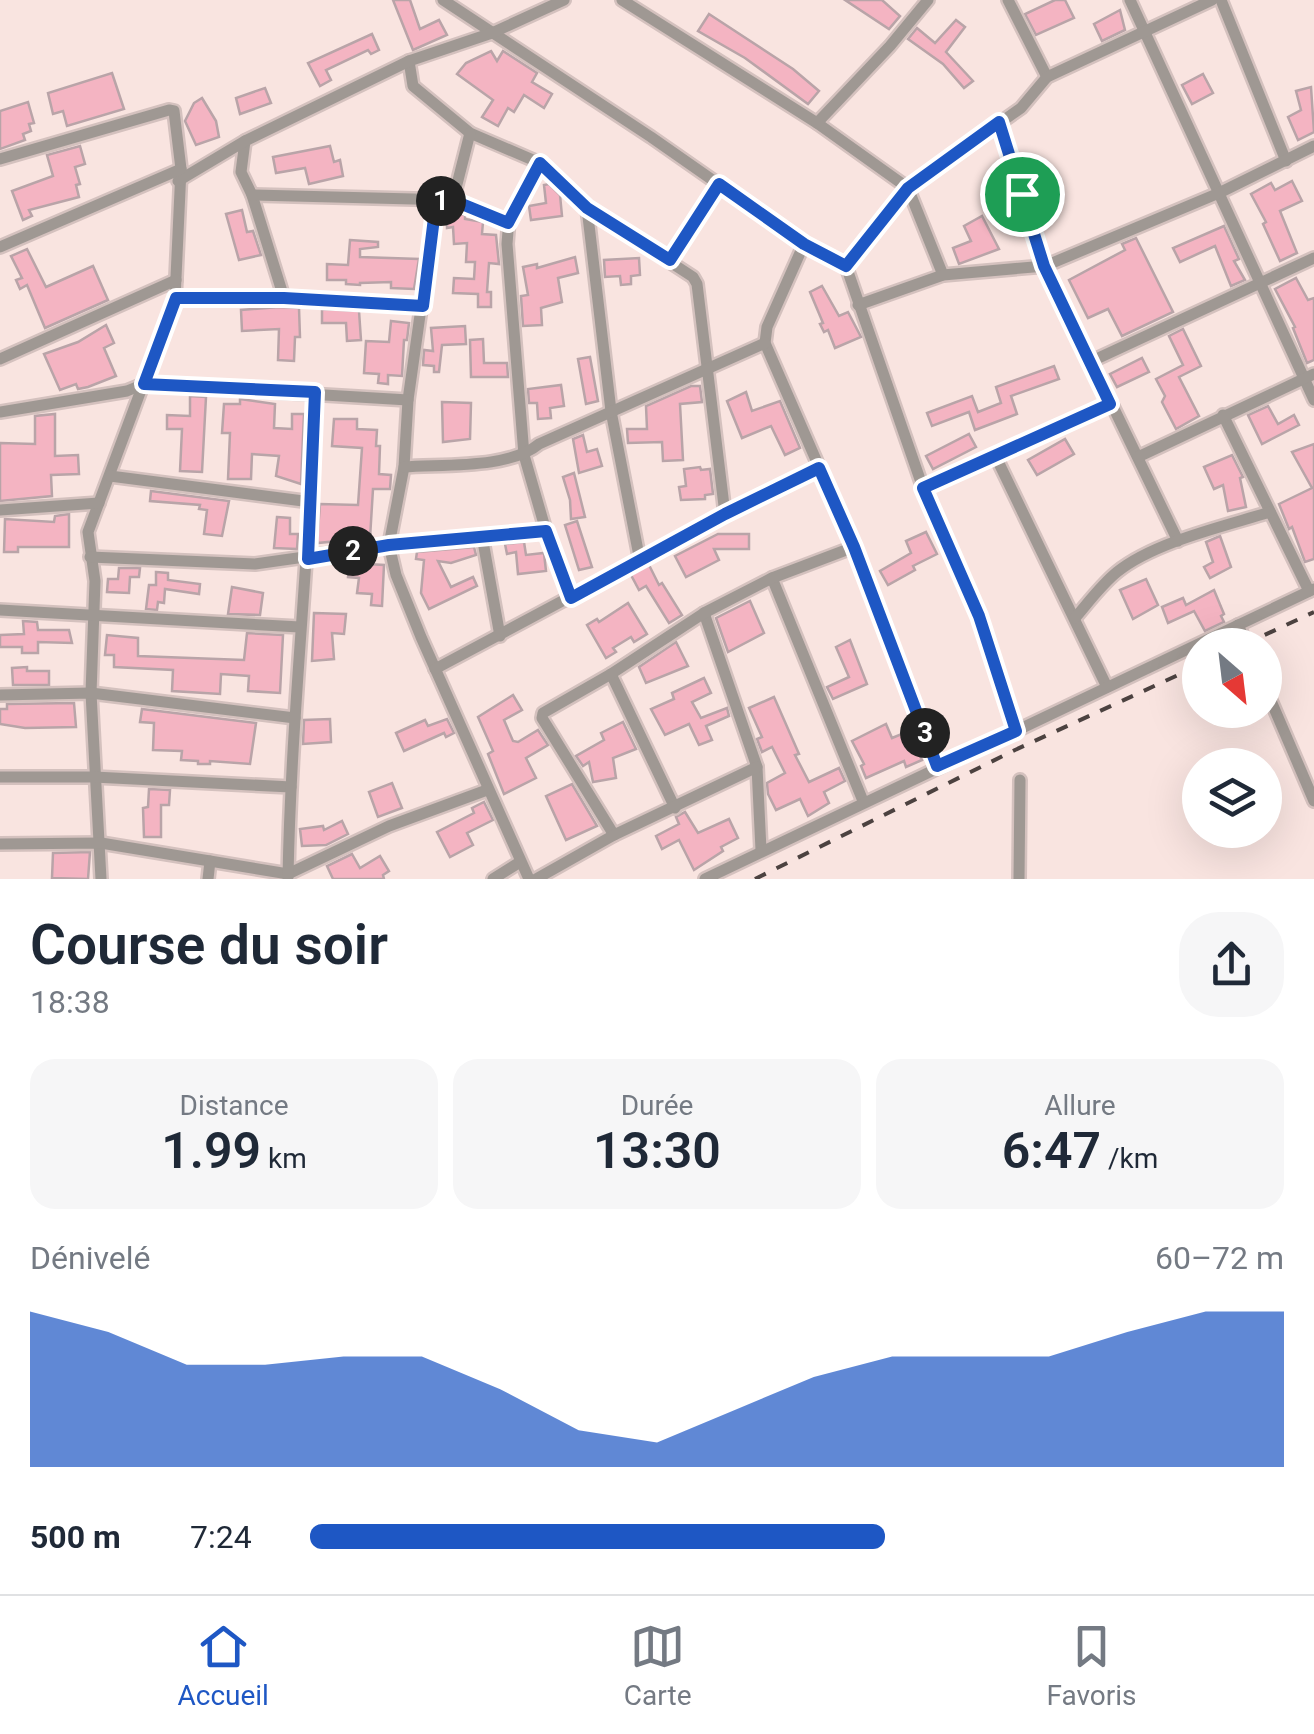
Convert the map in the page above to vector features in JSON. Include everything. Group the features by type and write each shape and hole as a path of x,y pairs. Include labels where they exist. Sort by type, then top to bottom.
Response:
{"street":[{"path":"442,0 804,244 846,266 923,488 979,616 1016,731"},
{"path":"0,247 179,175 409,61 492,33 564,0"},
{"path":"622,0 817,123 908,188 943,275"},
{"path":"817,123 928,0"},
{"path":"1008,0 1047,77"},
{"path":"1130,0 1260,284 1309,376 1314,400"},
{"path":"846,266 908,188 1021,108 1047,77 1212,0"},
{"path":"1220,0 1286,161"},
{"path":"409,61 414,86 470,133 540,163 587,208 693,276 725,514"},
{"path":"0,159 174,111 179,175 176,298 88,532 95,582 91,694 101,879"},
{"path":"999,122 1044,266 1178,541"},
{"path":"452,200 470,133"},
{"path":"246,141 241,172 252,194 284,298"},
{"path":"858,305 943,275 1044,266 1219,193 1314,146"},
{"path":"540,163 508,223 524,454 571,598"},
{"path":"670,260 719,184"},
{"path":"252,194 452,200 508,223"},
{"path":"436,202 408,400 404,467 389,545 396,575 520,862 533,879 758,766"},
{"path":"587,208 611,411 640,560"},
{"path":"804,244 767,326 765,343 854,547 937,766"},
{"path":"1092,361 1314,258"},
{"path":"0,359 176,280"},
{"path":"176,298 284,298 423,306"},
{"path":"404,467 497,461 524,454 765,343"},
{"path":"1138,456 1309,376"},
{"path":"0,412 128,391 144,384 408,400"},
{"path":"288,876 294,718 312,502 315,392"},
{"path":"923,488 1110,404"},
{"path":"705,879 1311,590 1223,415"},
{"path":"996,455 1107,687"},
{"path":"435,669 819,468"},
{"path":"110,476 312,502"},
{"path":"0,510 100,503"},
{"path":"1075,618 1118,571 1178,541 1270,512"},
{"path":"90,557 255,564 389,545 546,531"},
{"path":"482,536 500,636"},
{"path":"614,835 542,718 545,711 704,613 772,578 854,547"},
{"path":"772,578 863,801"},
{"path":"0,610 300,628"},
{"path":"704,613 758,766 761,850"},
{"path":"610,674 675,808"},
{"path":"0,695 91,694 294,718"},
{"path":"1282,726 1314,801"},
{"path":"0,777 94,776 291,787"},
{"path":"1018,879 1020,780"},
{"path":"0,844 101,843 288,876 389,826 487,790"},
{"path":"208,879 210,861"},
{"path":"493,879 520,862"}],"building":[{"path":"393,0 410,0 420,29 439,20 447,35 413,50"},
{"path":"845,0 882,0 900,16 889,29"},
{"path":"1055,0 1065,0 1074,18 1036,35 1025,14"},
{"path":"1120,10 1125,30 1102,41 1094,24"},
{"path":"709,14 793,69 819,91 808,104 745,58 698,31"},
{"path":"956,20 965,27 946,52 973,81 964,88 943,64 908,39 917,28 935,43"},
{"path":"372,34 379,50 371,54 368,50 326,70 331,80 320,86 308,63"},
{"path":"491,51 497,61 503,51 537,73 532,82 552,94 544,108 524,95 514,112 508,108 498,126 482,117 493,100 457,74 466,63"},
{"path":"112,73 124,109 67,126 63,111 53,114 48,93"},
{"path":"1203,74 1213,93 1192,104 1182,85"},
{"path":"1311,87 1314,132 1298,140 1288,117 1301,110 1296,91"},
{"path":"265,88 271,103 240,114 236,98"},
{"path":"202,98 216,121 219,137 196,145 185,121 194,103"},
{"path":"28,102 34,123 29,124 31,131 23,134 25,140 0,149 0,111"},
{"path":"80,146 85,164 75,167 79,197 29,210 32,216 23,220 12,191 53,176 47,155"},
{"path":"330,146 334,162 340,160 343,176 309,184 305,168 276,173 273,157"},
{"path":"1292,181 1302,201 1280,211 1297,253 1280,261 1251,194 1271,183 1275,190"},
{"path":"549,184 560,195 562,216 531,220 529,206 546,203 544,185"},
{"path":"447,209 465,215 465,219 483,222 482,234 496,235 499,264 489,263 487,292 491,292 491,307 478,307 478,294 453,293 454,278 474,279 475,262 466,262 467,243 454,244 453,227 447,228"},
{"path":"242,210 247,232 253,231 261,255 239,260 226,214"},
{"path":"982,216 999,249 959,264 953,248 971,241 964,226"},
{"path":"1224,226 1239,259 1234,261 1245,280 1231,286 1215,246 1180,262 1173,248"},
{"path":"1136,238 1173,312 1122,336 1108,309 1088,318 1069,280 1125,250 1122,244"},
{"path":"350,240 378,242 378,247 360,249 360,257 419,259 414,289 391,288 391,282 360,285 327,280 327,264 348,265"},
{"path":"27,249 46,287 93,266 108,300 45,328 27,285 20,289 16,280 22,278 11,256"},
{"path":"575,257 578,273 558,278 562,302 541,308 542,325 523,326 521,296 528,295 523,267 537,264 537,268"},
{"path":"639,258 640,275 631,276 631,284 621,285 620,276 605,277 604,260"},
{"path":"1296,278 1308,300 1314,298 1314,360 1307,363 1295,327 1275,289"},
{"path":"822,286 839,316 848,312 861,337 835,348 828,330 824,332 820,324 823,323 810,292"},
{"path":"299,308 300,337 295,337 294,361 278,360 279,329 242,331 241,310"},
{"path":"322,309 359,311 361,340 347,341 346,323 322,323"},
{"path":"391,321 409,323 402,376 388,375 388,384 378,383 379,374 364,373 366,341 389,342"},
{"path":"106,325 114,343 104,348 116,376 88,387 78,389 76,384 60,390 44,354 78,342"},
{"path":"465,326 466,344 442,345 439,372 434,372 434,366 423,365 424,350 433,351 431,328"},
{"path":"1183,329 1201,366 1179,377 1199,416 1176,429 1156,379 1183,365 1169,336"},
{"path":"483,339 484,363 507,363 508,377 471,377 470,340"},
{"path":"590,357 598,401 586,404 578,359"},
{"path":"1142,358 1149,372 1117,387 1110,374"},
{"path":"1054,366 1059,379 1011,396 1017,414 975,430 969,412 932,426 927,413 972,396 978,412 1001,403 996,387"},
{"path":"561,385 564,406 550,408 551,418 538,419 537,403 529,403 528,389"},
{"path":"691,386 700,386 702,402 680,404 683,460 663,461 662,442 628,443 627,429 647,429 646,406"},
{"path":"746,392 752,411 780,401 800,448 785,455 771,426 742,438 727,401"},
{"path":"190,396 206,397 202,472 180,471 182,429 167,429 167,415 190,416"},
{"path":"240,399 275,404 274,428 292,429 292,414 304,414 301,484 276,476 279,456 252,454 251,479 228,479 230,433 222,433 224,404 240,404"},
{"path":"442,402 471,403 470,439 443,442"},
{"path":"1268,406 1278,424 1294,415 1299,425 1262,444 1248,415"},
{"path":"55,414 55,456 78,455 79,474 51,475 52,496 0,501 0,443 35,444 35,416"},
{"path":"334,419 357,419 357,429 377,430 379,474 391,475 390,489 373,489 370,538 317,543 320,504 358,505 362,448 332,446"},
{"path":"969,434 976,447 933,469 926,456"},
{"path":"583,435 587,452 597,449 602,466 579,473 573,439"},
{"path":"1065,439 1074,454 1037,475 1028,460"},
{"path":"1314,444 1314,559 1305,562 1279,504 1312,488 1292,452"},
{"path":"1232,455 1243,477 1240,478 1246,507 1228,511 1223,485 1214,489 1204,467"},
{"path":"684,469 710,469 713,494 705,495 705,499 681,500 679,487 686,486"},
{"path":"574,473 585,517 571,519 563,477"},
{"path":"151,491 229,501 222,536 204,534 207,510 199,509 200,505 150,501"},
{"path":"69,514 69,547 18,547 18,552 4,552 5,519 54,522 55,516"},
{"path":"277,517 290,518 290,534 298,534 297,549 274,548"},
{"path":"577,521 592,567 579,570 565,525"},
{"path":"926,532 937,554 888,585 880,571 911,553 906,541"},
{"path":"718,534 749,534 749,549 714,549 719,560 686,577 675,556"},
{"path":"1220,536 1231,567 1210,578 1204,567 1213,562 1206,542"},
{"path":"524,542 526,555 544,553 546,571 518,574 516,552 507,554 505,544"},
{"path":"474,547 476,555 451,563 438,561 451,587 473,577 477,586 429,609 421,593 424,560 416,559 417,552"},
{"path":"349,563 384,565 382,606 371,605 372,594 357,593 359,578 348,577"},
{"path":"649,565 682,615 669,623 646,586 639,590 631,575"},
{"path":"119,568 140,568 139,577 130,577 129,593 107,592 108,579 118,579"},
{"path":"156,572 168,573 168,580 200,584 199,594 165,589 164,603 158,602 157,610 146,609 149,585 156,585"},
{"path":"1146,579 1158,605 1133,619 1120,590"},
{"path":"232,587 263,593 260,615 228,614"},
{"path":"1214,590 1224,622 1203,628 1194,611 1168,623 1162,607 1183,598 1186,605"},
{"path":"750,601 764,633 728,652 716,618"},
{"path":"628,603 647,634 634,642 631,637 613,648 616,652 606,658 587,625 597,619 599,622"},
{"path":"314,613 346,614 344,634 332,633 334,659 312,661"},
{"path":"23,621 37,622 38,630 69,630 72,643 38,642 38,653 22,653 22,647 0,647 0,635 24,634"},
{"path":"247,633 283,635 280,693 248,691 249,676 221,674 220,694 172,691 173,670 114,667 114,655 105,655 107,635 138,638 138,656 244,660"},
{"path":"850,640 867,684 833,699 827,687 849,677 836,647"},
{"path":"676,642 688,666 646,683 639,667"},
{"path":"27,667 27,671 49,671 49,685 13,685 12,668"},
{"path":"704,678 711,693 692,702 701,718 727,708 729,716 706,726 712,740 699,745 689,724 665,735 651,709 674,699 672,693"},
{"path":"513,695 522,710 504,720 513,741 538,730 548,745 526,758 536,778 504,794 488,754 493,751 478,717"},
{"path":"774,697 809,782 839,768 845,781 824,792 829,803 808,816 800,799 776,810 768,794 767,783 785,773 772,747 762,752 757,739 762,737 749,708"},
{"path":"74,703 76,727 25,728 0,724 0,709 7,709 7,704"},
{"path":"142,709 256,723 250,764 198,764 181,760 182,751 153,750 154,723 140,722"},
{"path":"330,719 331,742 303,744 304,720"},
{"path":"447,719 454,733 446,737 444,733 404,751 396,733 425,720 428,726"},
{"path":"623,722 636,749 613,758 616,778 593,782 589,762 583,766 576,756 604,740 601,733"},
{"path":"886,724 892,738 909,731 922,760 906,767 904,761 866,778 861,766 864,764 852,741"},
{"path":"392,783 402,808 378,817 369,792"},
{"path":"572,784 597,826 566,840 546,796"},
{"path":"149,789 170,790 169,805 161,805 161,837 144,837 143,808 148,807"},
{"path":"484,802 493,820 467,833 473,845 450,857 437,832 474,813 472,808"},
{"path":"685,812 698,833 729,819 738,838 694,870 679,840 662,849 656,836 679,824 676,817"},
{"path":"342,821 348,834 326,845 302,846 300,829 323,826 324,830"},
{"path":"90,852 88,879 52,878 53,853"},
{"path":"352,854 360,868 380,856 389,871 384,879 333,879 327,866"}],"railway":[{"path":"1280,628 1314,612"},
{"path":"755,879 1015,750 1182,673"}],"route":[{"path":"999,122 1022,194 1044,266 1110,404 923,488 979,616 1016,731 937,766 854,547 819,468 571,598 546,531 389,545 308,559 315,392 144,384 176,298 284,298 423,306 436,202 452,200 508,223 540,163 587,208 670,260 719,184 804,244 846,266 908,188 999,122"}]}
